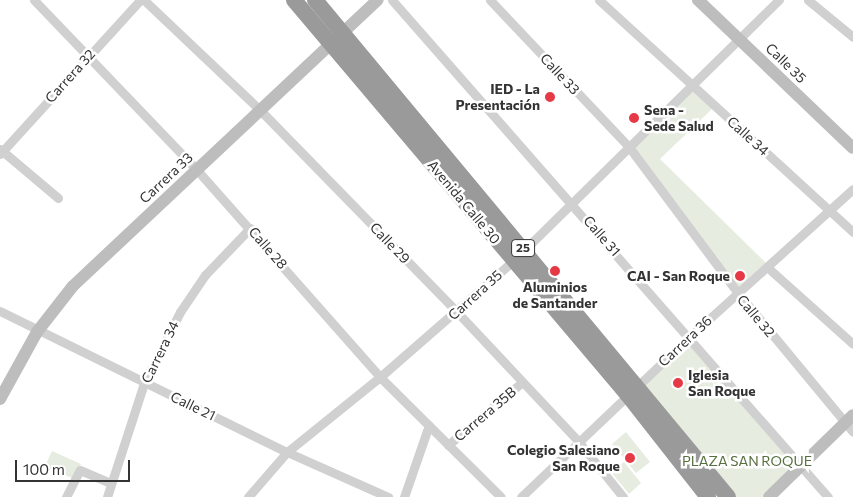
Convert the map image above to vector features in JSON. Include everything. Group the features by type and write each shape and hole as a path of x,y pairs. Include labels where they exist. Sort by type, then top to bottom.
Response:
{"highway":[{"name":"Avenida Calle 30","path":"294,0 339,40 633,390 728,497"},
{"name":"Avenida Calle 30","path":"315,0 339,40"},
{"name":"Avenida Calle 30","path":"633,390 708,497"}],"street":[{"name":"Calle 28","path":"34,0 89,55 197,170 380,377 501,497"},
{"name":"Carrera 32","path":"1,151 142,0"},
{"name":"Calle 29","path":"142,0 261,111 457,312 578,441 623,497"},
{"name":"Carrera 33","path":"0,398 37,332 73,286 339,40 378,0"},
{"name":"Calle 31","path":"392,0 574,204 688,338 828,497"},
{"name":"Calle 33","path":"490,0 629,147"},
{"name":"Calle 34","path":"599,0 853,232"},
{"name":"Calle 35","path":"698,0 853,148"},
{"name":"Carrera 35","path":"248,497 287,452 457,312 519,256 574,204 691,83 779,0"},
{"path":"808,0 853,37"},
{"name":"Calle 32","path":"629,147 738,293 850,423"},
{"path":"1,151 58,198"},
{"name":"Carrera 36","path":"521,497 688,338 853,189"},
{"name":"Carrera 34","path":"107,497 144,383 180,312 205,275 250,228"},
{"path":"767,267 853,344"},
{"name":"Calle 21","path":"0,312 37,332 287,452 388,497"},
{"name":"Carrera 35B","path":"448,445 522,383"},
{"path":"769,497 800,466 850,423"},
{"path":"404,497 429,425"},
{"path":"66,497 80,470 112,483"}],"green space":[{"path":"691,83 715,106 660,159 766,263 738,288 629,147"},
{"name":"PLAZA SAN ROQUE","path":"692,346 798,463 762,497 729,497 641,382"},
{"path":"626,432 650,462 636,473 612,444"},
{"path":"52,451 81,464 74,479 45,466"},
{"path":"624,462 641,483 629,494 611,472"}],"place":[{"name":"IED - La Presentación","path":"550,97"},
{"name":"Sena - Sede Salud","path":"634,118"},
{"name":"Aluminios de Santander","path":"555,271"},
{"name":"CAI - San Roque","path":"740,276"},
{"name":"Iglesia San Roque","path":"678,383"},
{"name":"Colegio Salesiano San Roque","path":"630,458"}]}
